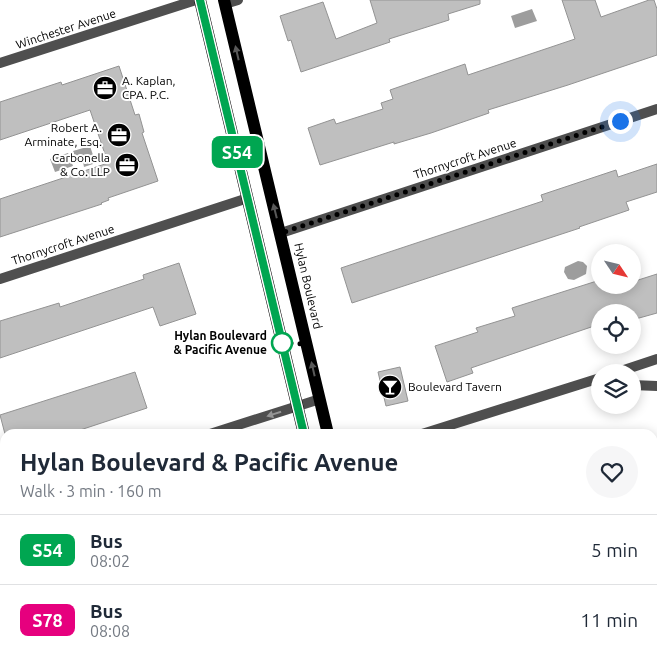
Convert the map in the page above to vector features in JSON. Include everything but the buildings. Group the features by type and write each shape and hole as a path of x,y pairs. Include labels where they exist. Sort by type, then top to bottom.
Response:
{"main road":[{"path":"200,0 303,429"},
{"name":"Hylan Boulevard","path":"224,2 327,429"}],"street":[{"name":"Winchester Avenue","path":"0,63 196,0"},
{"path":"224,2 238,0"},
{"name":"Thornycroft Avenue","path":"281,233 657,109"},
{"name":"Thornycroft Avenue","path":"0,279 248,198"},
{"path":"641,364 657,359"},
{"path":"438,429 591,381"},
{"path":"582,384 591,384"},
{"path":"641,385 657,386"},
{"path":"226,429 320,399"}],"shaded area":[{"path":"532,9 537,21 515,28 511,16"},
{"path":"90,146 94,158 92,159 93,164 84,167 83,162 77,163 73,151"},
{"path":"68,153 73,166 55,172 50,159"},
{"path":"578,261 583,262 587,266 586,274 574,280 568,279 564,272 565,267"}],"bus line":[{"name":"S54","path":"200,0 303,429"}],"place":[{"name":"A. Kaplan, CPA. P.C.","path":"105,88"},
{"name":"Robert A. Arminate, Esq.","path":"119,135"},
{"name":"Carbonella & Co. LLP","path":"127,165"},
{"name":"Hylan Boulevard & Pacific Avenue","path":"282,343"},
{"name":"Boulevard Tavern","path":"390,387"}],"route":[{"path":"282,343 307,344 281,233 620,121"}]}
